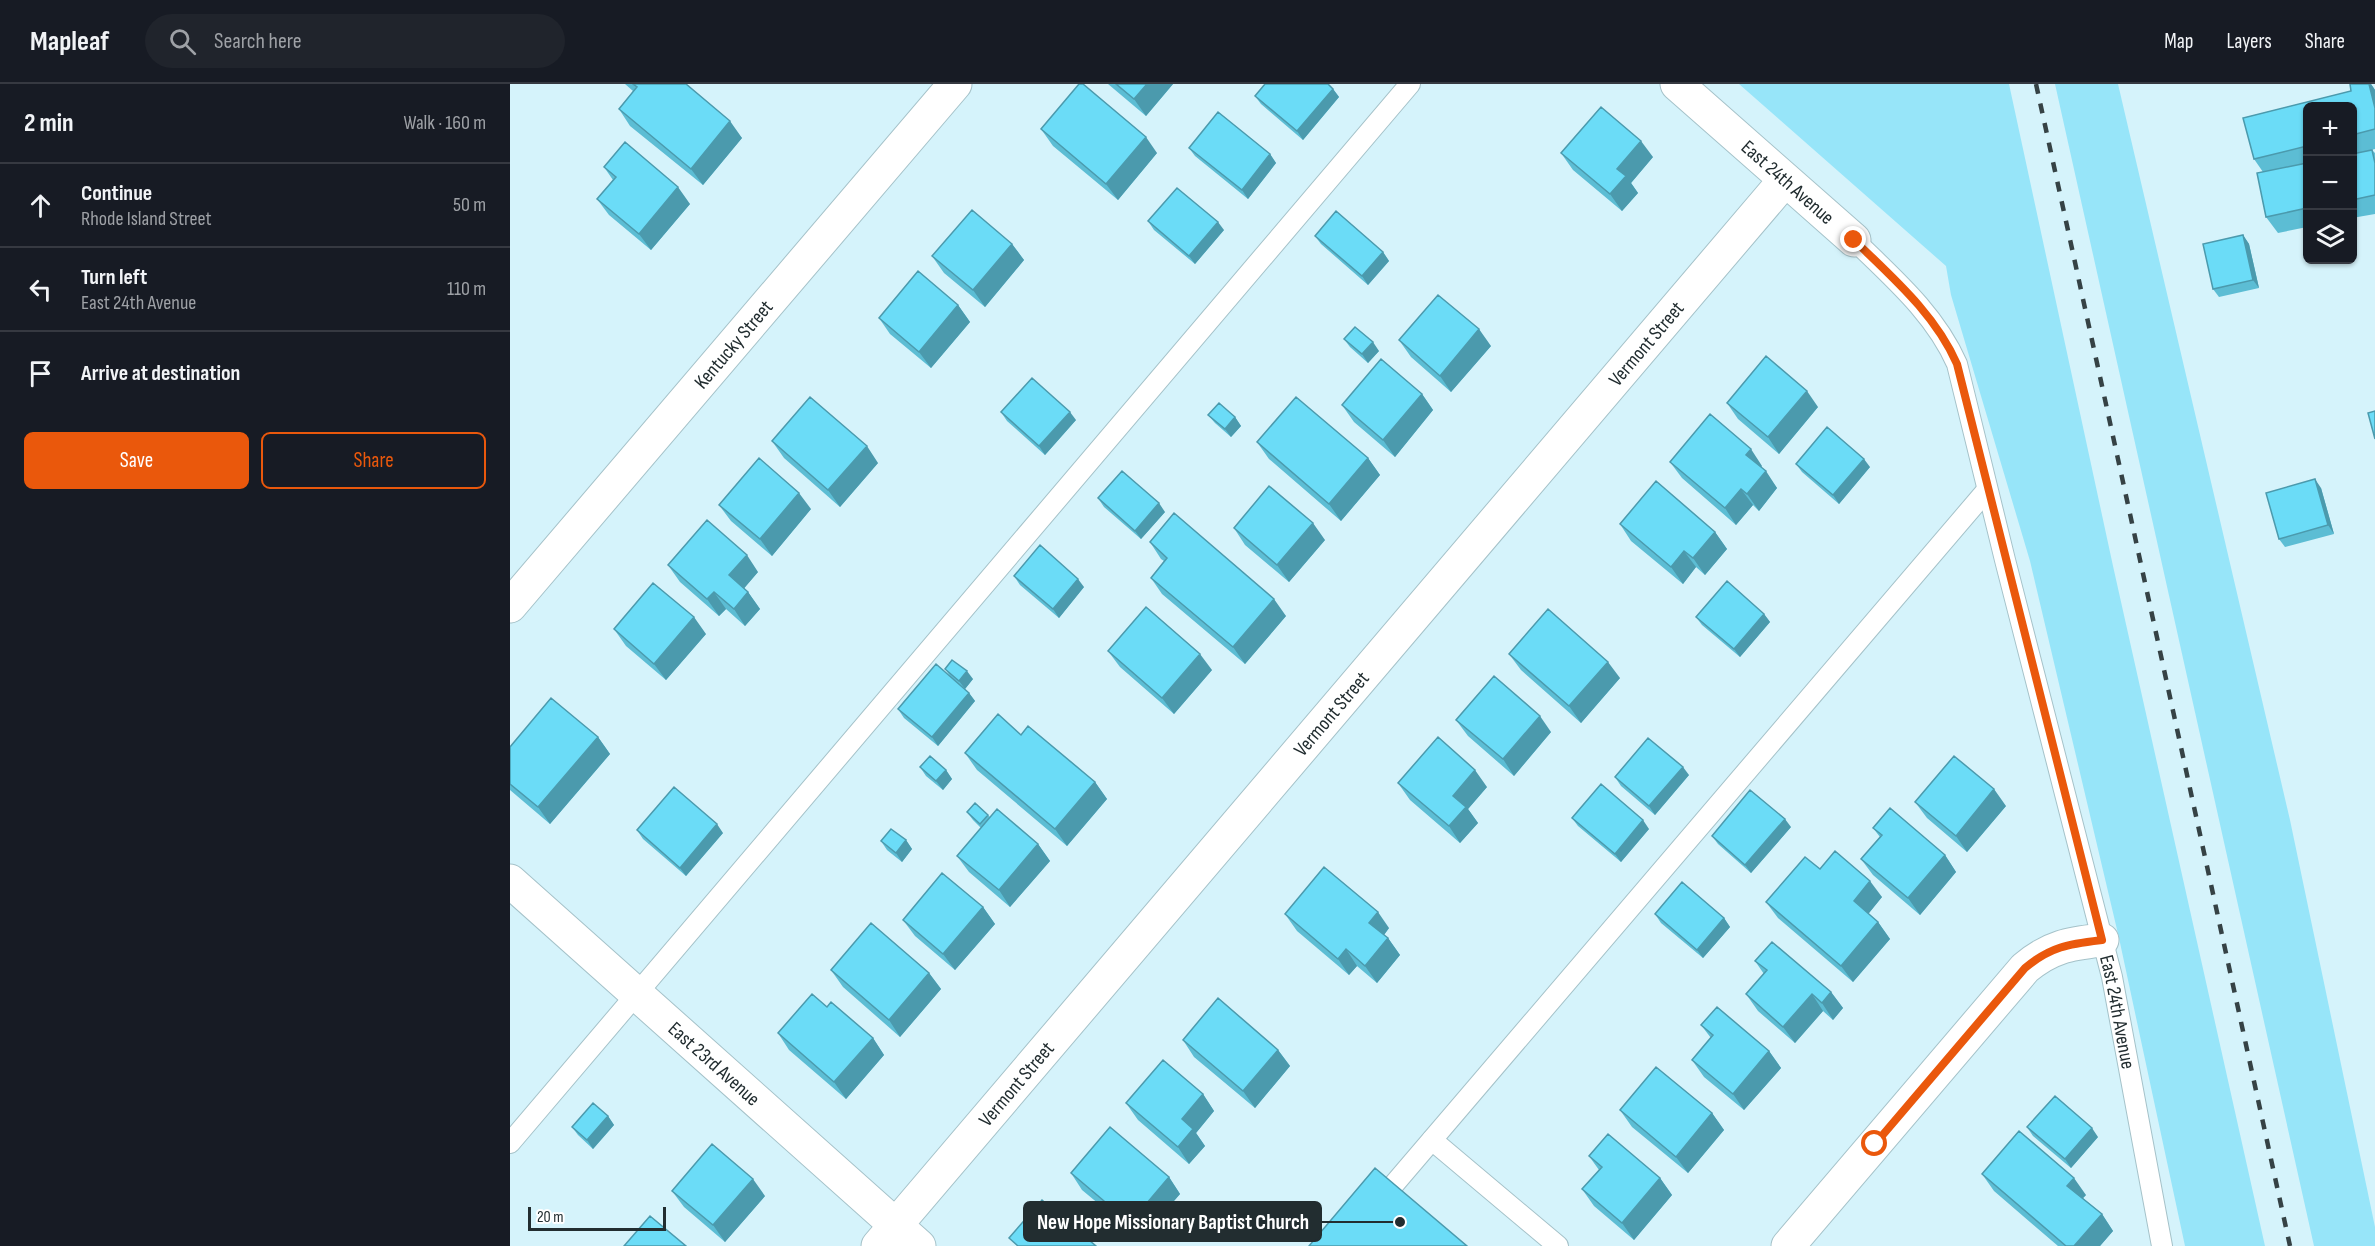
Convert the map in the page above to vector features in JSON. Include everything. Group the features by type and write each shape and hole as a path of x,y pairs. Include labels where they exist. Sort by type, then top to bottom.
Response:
{"street":[{"name":"Kentucky Street","path":"510,606 955,84"},
{"name":"East 24th Avenue","path":"1677,84 1854,240"},
{"name":"Vermont Street","path":"897,1239 1785,180"},
{"name":"East 23rd Avenue","path":"510,881 637,994 897,1239"},
{"path":"1788,1246 2025,968 2062,945 2102,940"}],"lane":[{"path":"510,1143 1410,84"},
{"name":"East 24th Avenue","path":"1854,240 1902,287 1947,340 1957,364 1987,490 2112,977 2162,1246"},
{"path":"1364,1220 1987,490"},
{"path":"1432,1140 1558,1246"}],"shaded area":[{"path":"1739,84 2009,84 2113,566 2265,1246 2185,1246 2119,938 2030,561 1951,295 1946,266"},
{"path":"2055,84 2118,84 2290,820 2375,1227 2375,1246 2314,1246"}],"building":[{"path":"633,84 686,84 730,121 691,169 619,109 637,87"},
{"path":"1079,84 1083,84 1146,137 1106,184 1041,129"},
{"path":"1116,84 1147,84 1134,99"},
{"path":"1265,84 1328,84 1333,89 1297,131 1255,96"},
{"path":"2350,84 2369,84 2375,108 2375,129 2357,134 2357,102 2307,102 2351,91"},
{"path":"2303,103 2303,147 2254,159 2243,118"},
{"path":"1601,107 1641,141 1617,169 1626,176 1610,194 1561,153"},
{"path":"1218,112 1270,154 1242,190 1189,148"},
{"path":"625,142 678,187 639,234 597,199 616,177 604,167"},
{"path":"2372,150 2375,163 2375,195 2357,199 2357,156 2357,153"},
{"path":"2303,164 2303,209 2266,217 2257,173"},
{"path":"1177,188 1218,222 1189,256 1148,221"},
{"path":"972,210 1012,244 973,290 932,256"},
{"path":"1336,211 1383,252 1362,276 1315,236"},
{"path":"2243,235 2253,280 2213,289 2203,244"},
{"path":"918,271 958,305 919,352 879,318"},
{"path":"1438,295 1479,329 1440,376 1399,340"},
{"path":"1355,327 1373,342 1362,354 1344,339"},
{"path":"1766,356 1807,391 1768,437 1727,403"},
{"path":"1381,359 1422,394 1383,440 1342,405"},
{"path":"1032,378 1070,412 1039,446 1001,412"},
{"path":"810,397 867,446 828,490 772,441"},
{"path":"1296,397 1368,458 1329,504 1257,442"},
{"path":"1219,403 1235,417 1225,429 1208,415"},
{"path":"2375,411 2375,439 2368,413"},
{"path":"1710,414 1751,449 1746,455 1766,471 1747,494 1741,489 1725,508 1670,462"},
{"path":"1827,427 1864,459 1833,495 1796,464"},
{"path":"759,458 799,493 760,539 719,505"},
{"path":"1122,471 1159,503 1135,531 1098,498"},
{"path":"2315,479 2328,525 2279,539 2266,493"},
{"path":"1656,481 1715,532 1693,558 1684,551 1671,567 1620,524"},
{"path":"1269,486 1313,523 1277,565 1234,528"},
{"path":"1174,513 1274,599 1233,647 1151,578 1167,558 1150,542"},
{"path":"707,520 747,555 729,575 748,592 734,609 714,592 707,599 668,565"},
{"path":"1040,545 1078,579 1053,609 1014,576"},
{"path":"1727,581 1764,614 1734,649 1696,617"},
{"path":"653,583 694,617 654,664 614,629"},
{"path":"1146,607 1200,654 1162,698 1108,651"},
{"path":"1548,609 1608,662 1569,706 1509,654"},
{"path":"952,660 967,671 959,681 945,669"},
{"path":"936,664 969,693 932,737 898,709"},
{"path":"1494,676 1540,716 1503,759 1456,720"},
{"path":"551,698 598,737 538,807 510,784 510,747"},
{"path":"998,714 1021,735 1028,726 1095,782 1055,829 965,753"},
{"path":"1438,737 1475,770 1453,796 1466,807 1449,826 1398,783"},
{"path":"1648,738 1683,767 1649,806 1615,777"},
{"path":"930,756 946,770 936,781 920,767"},
{"path":"1954,756 1994,789 1956,836 1915,802"},
{"path":"1601,784 1643,820 1615,854 1572,818"},
{"path":"674,787 717,824 680,868 637,830"},
{"path":"1750,790 1785,819 1745,865 1712,836"},
{"path":"975,803 988,815 980,824 967,812"},
{"path":"1890,808 1945,855 1908,898 1861,859 1882,835 1873,828"},
{"path":"997,809 1038,844 999,890 957,856"},
{"path":"891,829 906,840 896,853 881,841"},
{"path":"1835,851 1870,881 1854,901 1878,922 1841,966 1766,902 1805,857 1820,869"},
{"path":"1324,867 1378,912 1369,923 1388,938 1365,966 1346,949 1338,959 1285,914"},
{"path":"942,873 983,907 943,954 903,920"},
{"path":"1682,882 1724,918 1697,950 1655,914"},
{"path":"871,923 929,973 889,1020 831,970"},
{"path":"1772,942 1831,992 1822,1003 1812,994 1783,1027 1746,994 1767,970 1755,961"},
{"path":"812,994 827,1007 831,1002 873,1038 834,1082 778,1033"},
{"path":"1218,998 1278,1050 1243,1091 1183,1040"},
{"path":"1717,1007 1769,1051 1733,1094 1692,1060 1713,1035 1701,1025"},
{"path":"1163,1060 1203,1094 1182,1119 1193,1129 1178,1147 1126,1103"},
{"path":"1656,1067 1712,1113 1676,1157 1620,1110"},
{"path":"2055,1096 2092,1128 2065,1159 2027,1127"},
{"path":"593,1103 608,1116 587,1140 572,1127"},
{"path":"1110,1127 1169,1177 1130,1223 1071,1173"},
{"path":"2019,1131 2074,1178 2067,1186 2102,1214 2074,1246 2066,1246 1982,1174"},
{"path":"1608,1134 1660,1178 1622,1223 1582,1189 1602,1167 1589,1156"},
{"path":"712,1144 753,1179 713,1225 672,1191"},
{"path":"1375,1168 1467,1246 1309,1246"},
{"path":"1042,1200 1096,1246 1018,1246 1009,1238"},
{"path":"650,1216 686,1246 624,1246"}],"railway":[{"path":"2036,84 2290,1246"}],"place":[{"name":"New Hope Missionary Baptist Church","path":"1400,1222"}],"route":[{"path":"1854,240 1925,313 1947,340 1957,364 2102,940 2062,945 2025,968 1875,1144"}]}
